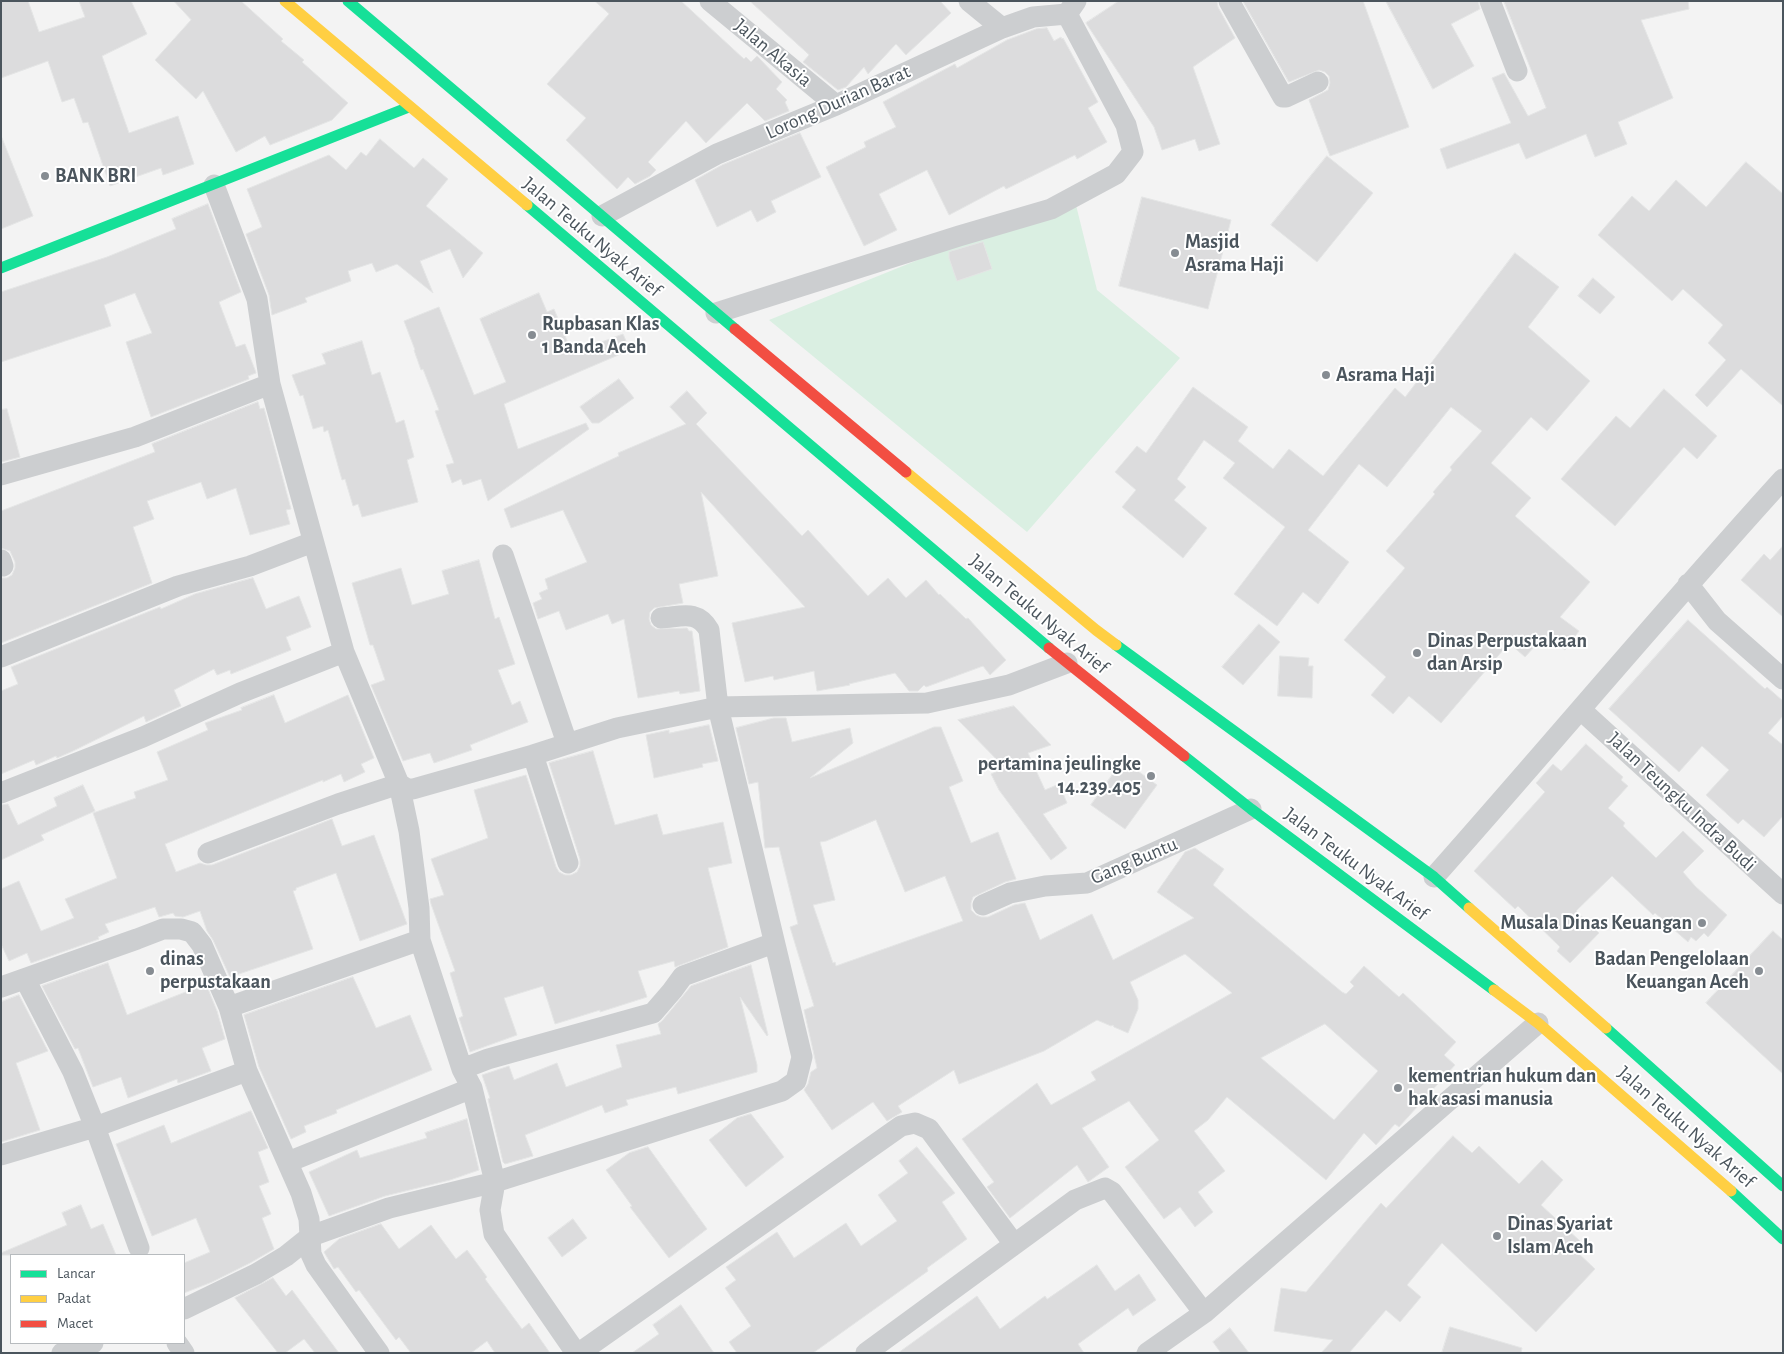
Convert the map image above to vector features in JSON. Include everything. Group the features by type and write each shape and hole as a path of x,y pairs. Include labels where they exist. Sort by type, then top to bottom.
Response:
{"main road":[{"name":"Jalan Teuku Nyak Arief","path":"285,1 1067,663 1251,809 1538,1023 1730,1190 1783,1239"},
{"name":"Jalan Teuku Nyak Arief","path":"348,1 716,314 1096,630 1434,877 1783,1186"},
{"path":"1,268 409,107"}],"street":[{"name":"Jalan Akasia","path":"710,1 836,105"},
{"path":"969,1 1002,28"},
{"path":"1229,1 1283,97 1318,82"},
{"path":"1490,1 1517,71"},
{"name":"Lorong Durian Barat","path":"602,216 717,154 836,105 1002,28 1033,17 1072,7"},
{"path":"716,314 959,236 1051,209 1116,174 1133,152 1126,125 1072,7"},
{"path":"214,185 257,299 270,384 344,652 399,784 409,831 419,908 420,940 462,1069 472,1088 495,1182 490,1210 494,1234 577,1353 900,1126 915,1123 930,1129 1014,1244"},
{"path":"1,476 135,437 270,384"},
{"path":"1434,877 1581,710 1688,584 1783,479"},
{"path":"1,658 178,586 250,566 313,542"},
{"path":"503,555 567,743"},
{"path":"1688,584 1716,621 1783,679"},
{"path":"185,1309 256,1274 286,1256 311,1236 389,1208 495,1182 782,1091 796,1081 802,1057 718,707 709,630 704,622 695,615 661,618"},
{"path":"1,793 144,737 240,693 344,652"},
{"path":"399,784 413,790 617,728 718,707 927,703 1009,685 1067,663"},
{"name":"Jalan Teungku Indra Budi","path":"1581,710 1783,894"},
{"path":"533,755 568,863"},
{"path":"208,853 338,804 399,784"},
{"name":"Gang Buntu","path":"983,905 1010,894 1045,886 1088,883 1251,809"},
{"path":"1,987 163,929 181,929 192,932 202,945 229,1006 247,1072 288,1162 309,1219 312,1254 316,1265 379,1353"},
{"path":"229,1006 420,940"},
{"path":"462,1069 488,1059 653,1013 682,976 774,943"},
{"path":"25,979 73,1072 139,1248"},
{"path":"1147,1353 1204,1313 1538,1023"},
{"path":"1,1156 95,1127 247,1072"},
{"path":"288,1162 472,1088"},
{"path":"870,1352 1075,1200 1105,1188 1112,1192 1204,1313"},
{"path":"62,1353 90,1344"}],"green space":[{"path":"1074,197 1097,290 1180,358 1027,532 769,320"}],"building":[{"path":"1,1 28,1 39,32 85,17 79,1 131,1 147,34 102,56 129,133 178,116 194,164 163,175 161,168 110,186 88,122 83,123 74,98 62,102 48,61 1,78"},
{"path":"174,1 241,1 283,39 281,41 304,60 302,62 348,103 332,120 270,145 265,136 236,152 203,91 196,99 155,60 191,20"},
{"path":"595,1 681,1 744,59 746,57 751,62 757,56 759,58 782,82 776,89 787,100 785,102 789,111 765,121 747,103 706,143 686,121 648,162 656,170 650,176 635,184 628,177 617,189 566,140 586,118 547,84 609,14"},
{"path":"750,1 940,1 951,13 906,55 896,44 868,74 864,67 846,87 838,90 803,62 809,55"},
{"path":"1119,1 1217,1 1218,7 1235,38 1193,67 1220,144 1199,151 1195,139 1162,150 1154,127 1086,23"},
{"path":"1243,1 1363,1 1409,127 1330,156 1309,100 1328,90 1329,76 1319,70 1289,82"},
{"path":"1386,1 1478,1 1480,9 1451,24 1474,66 1433,89"},
{"path":"1504,1 1688,1 1689,9 1641,20 1673,98 1618,122 1627,144 1595,157 1586,134 1526,159 1519,143 1447,169 1440,149 1511,123 1492,78 1504,73 1528,116 1546,108"},
{"path":"1047,28 1054,41 1061,37 1063,38 1098,102 1088,108 1107,142 1077,159 1075,155 1006,189 1004,186 949,215 927,170 879,194 897,230 864,246 826,167 866,147 864,142 896,127 883,102 955,64 957,68 1007,40 1036,29"},
{"path":"800,133 821,177 771,201 776,212 757,222 751,210 717,227 695,180 722,165"},
{"path":"1,139 33,216 1,229"},
{"path":"380,139 414,168 423,158 448,179 426,206 483,253 463,278 450,249 420,261 433,293 397,264 376,272 372,263 348,271 351,281 305,298 307,302 272,315 269,295 246,234 262,227 247,189 329,155 346,170 361,152 366,156"},
{"path":"1327,156 1373,193 1317,262 1271,225"},
{"path":"1746,162 1783,194 1783,406 1741,369 1707,407 1695,395 1726,360 1708,343 1723,325 1683,289 1672,301 1598,235 1632,196 1649,211 1676,180 1706,207"},
{"name":"Masjid Asrama Haji","path":"1142,197 1231,220 1208,309 1119,286"},
{"path":"208,204 241,292 219,302 236,347 245,344 256,373 248,376 249,379 151,417 126,342 152,333 135,293 104,305 111,326 1,362 1,292 107,257 176,229 172,219"},
{"path":"983,242 992,269 957,281 949,258 949,252"},
{"path":"1515,253 1559,287 1528,327 1590,381 1547,431 1531,417 1491,463 1531,498 1515,516 1590,582 1560,617 1579,631 1565,650 1545,635 1525,657 1509,643 1441,723 1409,696 1393,714 1371,695 1386,677 1344,640 1405,568 1386,551 1435,494 1433,492 1452,470 1450,467 1482,431 1451,407 1387,487 1359,464 1308,530 1349,562 1318,604 1303,592 1277,626 1234,594 1285,527 1223,478 1235,463 1204,440 1177,479 1186,487 1174,500 1207,528 1183,558 1122,507 1136,490 1115,472 1137,446 1146,453 1193,387 1248,427 1238,441 1273,469 1289,449 1323,476 1395,388 1405,397"},
{"path":"1593,278 1615,297 1600,314 1578,296"},
{"path":"539,293 547,312 554,309 572,353 623,334 630,350 504,404 518,449 586,423 589,429 488,501 481,479 463,485 461,479 452,483 446,465 454,463 435,411 439,410 423,369 421,370 404,321 439,307 474,395 506,382 480,319"},
{"path":"362,341 372,375 380,372 396,423 404,420 414,457 407,460 418,502 362,517 358,504 353,506 345,479 342,480 328,430 324,432 323,426 313,429 303,395 300,396 292,375 326,364 322,354"},
{"path":"619,379 634,398 599,423 592,423 580,407"},
{"path":"1664,389 1717,436 1697,459 1684,447 1615,526 1561,479 1616,416 1630,428"},
{"path":"687,391 707,413 696,424 802,536 808,530 868,596 888,578 906,598 926,580 939,595 966,619 968,618 1006,660 990,675 983,666 926,687 924,685 918,691 909,691 895,673 850,685 817,691 814,671 774,680 773,676 745,682 732,623 805,607 701,492 718,576 679,584 683,603 654,608 650,612 649,619 651,625 656,629 687,628 689,631 692,631 700,691 680,694 679,691 638,698 624,619 612,624 608,614 566,630 559,611 538,619 533,603 542,599 539,593 548,589 545,579 587,562 563,510 511,528 504,509 619,456 618,453 686,424 670,407"},
{"path":"258,402 260,409 264,408 291,509 286,510 290,524 250,535 236,488 207,499 201,482 147,501 154,519 133,527 152,583 1,643 1,578 7,578 12,575 15,562 10,551 1,548 1,511 155,452 152,444"},
{"path":"7,409 20,457 1,462 1,410"},
{"path":"1783,546 1783,617 1741,580 1764,554 1770,560"},
{"path":"479,560 495,619 499,617 515,664 498,670 512,705 520,701 528,722 470,745 472,750 434,763 430,753 403,761 371,685 385,680 373,645 370,645 352,583 401,568 412,605 449,594 442,571"},
{"path":"253,578 266,609 299,596 311,627 286,637 291,650 231,674 230,670 217,675 214,669 174,690 181,706 146,722 144,716 57,758 56,756 36,765 34,760 1,774 1,691 18,684 11,667 195,594"},
{"path":"1688,620 1765,689 1767,687 1783,701 1783,716 1768,733 1783,745 1783,816 1764,837 1743,819 1738,824 1706,795 1729,770 1702,746 1679,772 1609,709"},
{"path":"1259,624 1280,642 1243,685 1222,667"},
{"path":"1280,656 1309,658 1308,666 1313,666 1312,698 1278,696"},
{"path":"274,695 285,723 348,695 374,758 361,764 365,772 344,782 341,774 323,782 323,780 165,844 176,872 200,863 212,865 332,819 342,846 374,835 407,924 360,941 336,873 296,888 293,891 313,949 230,977 207,931 200,911 183,917 175,916 173,913 159,917 155,907 105,924 109,932 98,937 99,939 31,963 27,953 9,961 1,944 1,889 19,881 41,931 74,918 65,899 117,878 93,813 136,798 134,792 168,780 157,752 208,730 205,723 242,710 241,708"},
{"path":"1014,706 1051,745 1028,753 1045,790 1059,784 1067,803 1043,814 1067,848 1051,860 999,790 991,774 1005,768 958,720"},
{"path":"774,718 786,718 792,742 850,728 853,743 810,778 934,727 941,727 963,781 949,787 971,843 998,832 1016,879 973,897 971,910 976,915 988,917 1014,905 1025,903 1040,940 1092,914 1113,960 1194,918 1157,892 1185,852 1195,848 1224,869 1213,885 1342,992 1346,994 1354,986 1350,982 1364,966 1399,997 1403,993 1456,1042 1444,1055 1455,1065 1399,1127 1395,1124 1376,1145 1364,1133 1326,1180 1227,1097 1208,1120 1194,1131 1225,1171 1198,1192 1213,1212 1195,1227 1180,1207 1164,1219 1125,1167 1159,1140 1129,1101 1082,1128 1109,1167 1088,1182 1077,1165 1010,1218 987,1187 994,1182 962,1139 1037,1083 1051,1105 1096,1080 1091,1072 1232,993 1185,954 1130,982 1138,1000 1138,1009 1128,1033 1113,1025 1111,1026 1097,1020 1044,1051 959,1084 954,1070 898,1106 902,1112 887,1121 873,1102 832,1130 804,1090 808,1084 811,1072 817,1068 804,1010 814,1006 790,927 798,924 779,847 765,848 758,782 749,784 736,728","holes":["876,820 905,892 945,876 963,921 836,966 835,962 833,963 813,905 835,900 820,842","1325,1024 1378,1071 1334,1120 1261,1058"]},
{"path":"709,725 718,761 702,764 703,767 654,778 646,735 669,730 669,733"},
{"path":"1586,744 1623,777 1621,780 1628,786 1608,808 1625,823 1623,826 1656,858 1683,831 1704,851 1683,872 1695,886 1727,915 1708,937 1704,933 1696,941 1691,937 1688,942 1655,913 1653,915 1612,876 1576,911 1599,933 1570,963 1557,951 1560,947 1518,906 1515,909 1474,871 1545,792 1536,783 1553,764 1561,771"},
{"path":"593,751 615,825 657,814 663,835 723,822 732,863 708,868 728,947 675,967 674,961 638,971 647,997 555,1024 543,986 504,998 517,1035 470,1052 459,1018 463,1016 450,973 455,971 431,904 430,899 444,895 431,859 488,838 474,790 526,775 556,867 559,872 565,875 577,872 580,866 580,859 549,763"},
{"path":"1123,760 1157,785 1125,829 1091,805"},
{"path":"83,785 95,811 41,835 44,840 1,860 1,805 8,804 18,825 57,806 54,798"},
{"name":"Badan Pengelolaan Keuangan Aceh","path":"1773,931 1783,940 1783,1074 1706,1003"},
{"path":"108,963 127,1015 206,984 217,1011 225,1039 202,1048 211,1071 178,1083 177,1079 128,1098 121,1077 93,1087 78,1048 75,1049 42,986"},
{"path":"751,965 768,1035 740,997 757,1065 757,1072 678,1094 676,1087 626,1100 628,1105 605,1113 602,1105 525,1135 533,1156 505,1164 503,1162 488,1099 490,1098 482,1075 509,1066 514,1080 557,1063 566,1087 622,1067 616,1045 661,1034 658,1024 691,986"},
{"path":"353,977 376,1028 410,1015 432,1070 336,1110 337,1113 304,1126 306,1132 291,1139 259,1067 244,1015"},
{"path":"19,995 48,1051 16,1063 40,1130 1,1142 1,1002"},
{"path":"251,1111 268,1148 258,1152 269,1182 259,1186 271,1214 262,1218 274,1249 212,1282 185,1293 185,1263 210,1252 196,1218 152,1236 116,1144 164,1125 171,1143"},
{"path":"751,1114 784,1157 746,1187 709,1140 737,1118"},
{"path":"467,1119 479,1170 450,1180 385,1196 329,1216 309,1172 357,1150 360,1158 427,1138 425,1133"},
{"path":"1453,1136 1472,1153 1479,1146 1519,1184 1542,1160 1563,1180 1541,1205 1580,1241 1573,1248 1595,1269 1536,1332 1442,1243 1407,1285 1421,1297 1400,1322 1386,1310 1349,1353 1321,1353 1333,1340 1274,1331 1281,1288 1306,1292 1381,1203 1386,1208"},
{"path":"648,1147 707,1229 669,1258 630,1207 632,1206 606,1170 629,1153"},
{"path":"917,1147 955,1193 942,1202 967,1239 927,1268 928,1271 813,1353 737,1353 729,1342 751,1326 725,1288 736,1280 726,1267 777,1232 794,1258 846,1223 861,1246 897,1221 878,1195 908,1173 899,1161"},
{"path":"81,1205 91,1229 103,1224 116,1254 1,1255 1,1253 67,1225 62,1213"},
{"path":"573,1219 587,1238 562,1257 548,1238"},
{"path":"381,1224 399,1249 431,1225 456,1259 467,1250 487,1277 485,1279 522,1329 529,1323 550,1353 495,1353 487,1341 471,1353 411,1353 399,1337 396,1340 359,1290 356,1292 338,1267 334,1269 324,1252 339,1239"},
{"path":"1097,1265 1115,1291 1139,1274 1156,1300 1133,1316 1128,1308 1078,1344 1084,1353 898,1353 977,1296 1000,1329 1045,1296 1047,1299"},
{"path":"273,1278 286,1296 292,1290 339,1353 315,1353 304,1339 285,1353 278,1353 235,1298"},
{"path":"681,1305 714,1353 632,1353 659,1334 653,1325"},
{"path":"1450,1327 1522,1348 1521,1353 1442,1353"},
{"path":"1230,1328 1249,1353 1221,1353 1213,1342"}],"traffic: fast":[{"path":"348,1 735,329"},
{"path":"1,268 409,107"},
{"path":"527,205 1049,648"},
{"path":"1116,645 1434,877 1469,908"},
{"path":"1184,756 1251,809 1494,990"},
{"path":"1606,1028 1783,1186"},
{"path":"1731,1191 1783,1239"}],"traffic: slow":[{"path":"285,1 527,205"},
{"path":"906,472 1116,645"},
{"path":"1469,908 1606,1028"},
{"path":"1494,990 1538,1023 1731,1191"}],"traffic: jam":[{"path":"735,329 906,472"},
{"path":"1049,648 1184,756"}],"place":[{"name":"BANK BRI","path":"45,176"},
{"name":"Masjid Asrama Haji","path":"1175,253"},
{"name":"Rupbasan Klas 1 Banda Aceh","path":"532,335"},
{"name":"Asrama Haji","path":"1326,375"},
{"name":"Dinas Perpustakaan dan Arsip","path":"1417,653"},
{"name":"pertamina jeulingke 14.239.405","path":"1151,776"},
{"name":"Musala Dinas Keuangan","path":"1702,923"},
{"name":"dinas perpustakaan","path":"150,971"},
{"name":"Badan Pengelolaan Keuangan Aceh","path":"1759,971"},
{"name":"kementrian hukum dan hak asasi manusia","path":"1398,1088"},
{"name":"Dinas Syariat Islam Aceh","path":"1497,1236"}]}
